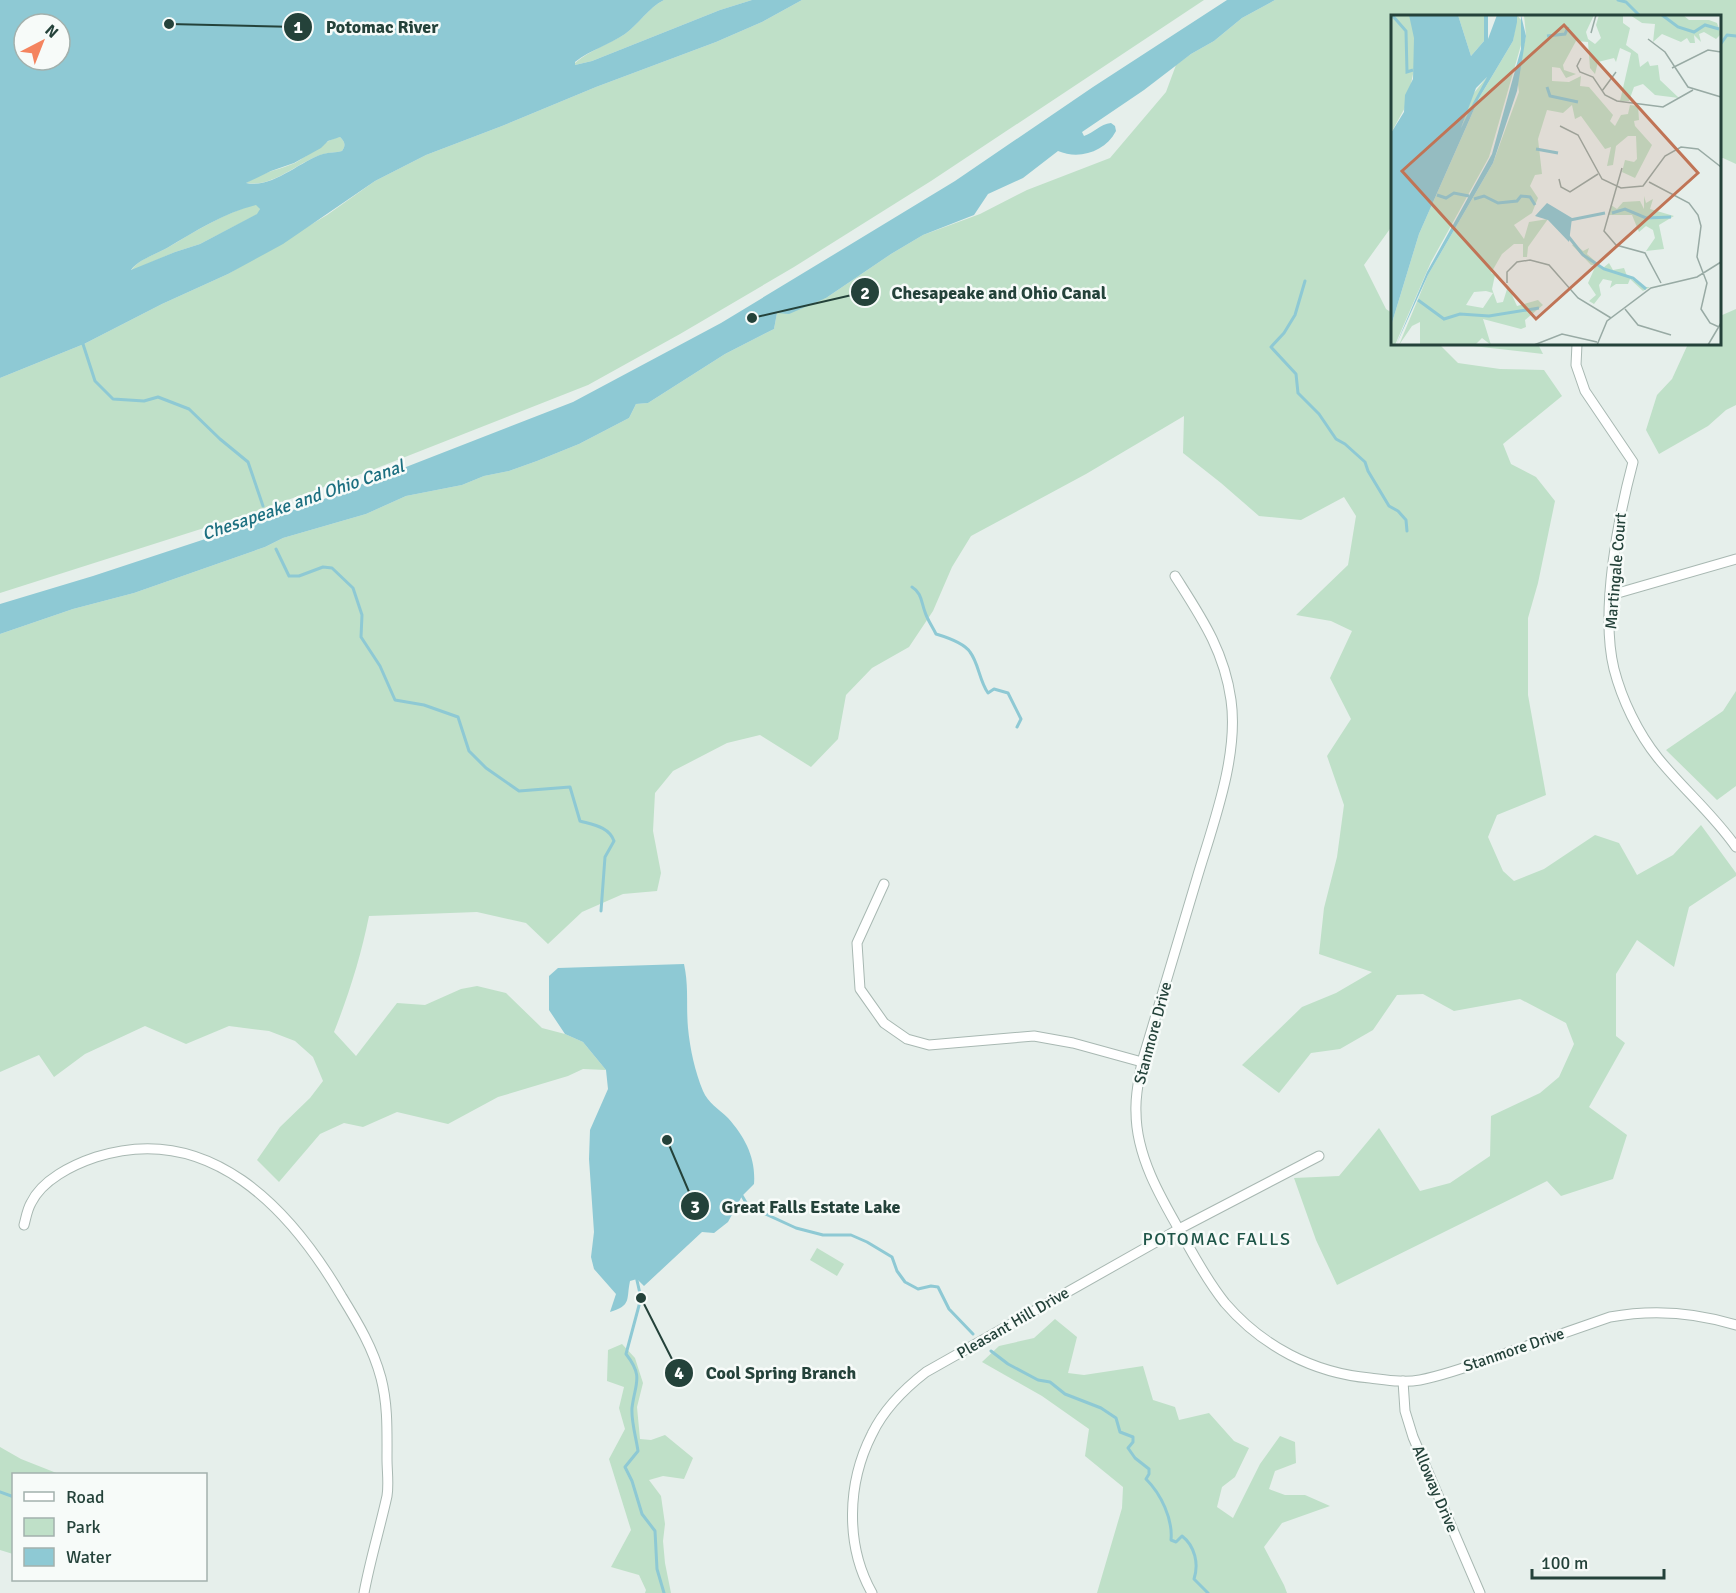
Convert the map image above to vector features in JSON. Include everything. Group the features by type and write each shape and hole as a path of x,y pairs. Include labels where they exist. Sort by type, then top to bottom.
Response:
{"street":[{"name":"Martingale Court","path":"1577,345 1576,365 1585,391 1633,462 1624,495 1616,542 1611,595 1609,634 1614,668 1626,704 1642,735 1658,758 1736,847"},
{"path":"1611,595 1736,559"},
{"name":"Stanmore Drive","path":"1175,576 1211,634 1226,674 1231,701 1232,727 1229,762 1223,785 1142,1062 1136,1097 1138,1138 1149,1172 1202,1270 1224,1302 1246,1326 1273,1346 1306,1364 1344,1376 1403,1382 1458,1370 1610,1317 1632,1313 1657,1311 1708,1316 1736,1325"},
{"path":"884,885 857,943 860,989 884,1023 907,1039 929,1044 1034,1036 1073,1043 1142,1062"},
{"path":"24,1225 31,1202 48,1182 81,1162 109,1153 135,1149 161,1149 189,1154 223,1167 250,1184 280,1213 326,1268 365,1336 377,1365 386,1400 388,1493 364,1593"},
{"name":"Pleasant Hill Drive","path":"872,1593 855,1550 852,1512 855,1485 862,1457 872,1432 908,1386 926,1372 1179,1228 1319,1156"},
{"name":"Alloway Drive","path":"1403,1382 1405,1411 1413,1437 1480,1593"}],"green space":[{"path":"664,0 752,0 720,10 592,61 575,65 587,55 625,34 653,7"},
{"path":"802,0 1204,0 931,181 794,267 588,385 372,470 248,514 0,593 0,378 84,344 162,304 228,274 327,215 375,181 426,155 716,42 762,22"},
{"path":"1275,0 1736,0 1736,164 1721,159 1721,15 1391,15 1391,227 1364,265 1386,309 1391,312 1391,345 1440,345 1458,363 1500,369 1544,370 1562,396 1503,444 1511,464 1536,477 1555,501 1538,583 1528,618 1528,695 1546,795 1497,815 1488,837 1503,871 1514,881 1544,869 1595,835 1619,843 1637,875 1673,855 1701,825 1736,873 1736,876 1689,907 1674,967 1637,940 1616,974 1616,1036 1625,1043 1589,1107 1627,1135 1613,1179 1561,1196 1547,1181 1337,1285 1316,1240 1294,1178 1339,1176 1379,1128 1420,1191 1450,1183 1490,1156 1491,1116 1540,1093 1559,1077 1574,1044 1566,1023 1520,999 1454,1011 1423,994 1397,995 1373,1030 1340,1049 1311,1053 1279,1093 1242,1065 1302,1007 1336,993 1372,972 1319,954 1324,908 1337,857 1344,805 1327,756 1351,719 1330,678 1352,631 1331,621 1296,615 1348,565 1356,516 1344,497 1301,520 1259,516 1183,453 1184,416 1086,474 971,536 952,567 933,611 909,647 872,668 846,695 838,739 811,767 760,735 727,743 673,771 655,793 653,831 661,873 657,891 623,894 582,912 548,944 526,923 477,912 369,916 354,975 334,1032 356,1056 397,1003 425,1005 461,989 477,986 506,993 542,1028 583,1042 606,1070 583,1069 568,1076 498,1097 448,1124 397,1112 363,1127 344,1123 320,1134 279,1182 257,1160 280,1127 310,1098 323,1081 313,1057 295,1041 269,1031 229,1026 186,1044 145,1026 85,1054 54,1077 39,1055 0,1072 0,634 73,609 134,593 265,547 283,538 366,514 406,496 462,485 484,476 509,471 579,444 629,418 636,404 648,403 725,354 774,329 777,313 826,298 923,235 980,214 1027,190 1110,158 1166,92 1176,65 1214,41 1242,18"},
{"path":"340,137 344,144 342,151 314,157 266,182 246,183 263,174 295,163 324,144"},
{"path":"256,204 260,209 258,214 200,244 131,271 142,260 210,223"},
{"path":"1736,309 1736,405 1726,410 1708,426 1659,454 1646,430 1657,395 1672,379 1688,345 1721,345 1721,316"},
{"path":"1538,345 1543,354 1473,346"},
{"path":"1736,691 1736,786 1717,800 1666,750 1723,711"},
{"path":"817,1248 844,1264 837,1276 810,1260"},
{"path":"1055,1319 1077,1337 1068,1373 1084,1375 1143,1366 1153,1400 1175,1407 1179,1420 1209,1413 1234,1441 1249,1448 1235,1477 1222,1487 1217,1507 1233,1518 1260,1464 1280,1436 1295,1442 1296,1463 1275,1471 1269,1489 1285,1495 1305,1495 1330,1506 1282,1523 1264,1547 1287,1593 1097,1593 1122,1508 1123,1487 1085,1456 1089,1429 1042,1396 982,1362 999,1346 1034,1338"},
{"path":"622,1344 635,1358 643,1383 637,1407 640,1439 651,1440 665,1435 693,1458 684,1479 663,1476 649,1480 661,1496 665,1524 663,1541 665,1563 671,1593 645,1593 646,1590 639,1575 611,1567 631,1530 609,1459 625,1429 619,1408 624,1387 607,1381 608,1350"},
{"path":"0,1447 21,1459 56,1473 12,1473 12,1554 0,1550"}],"water":[{"path":"0,0 664,0 653,7 625,34 581,58 575,62 575,65 592,61 720,10 752,0 802,0 762,22 716,42 426,155 375,181 283,244 228,274 162,304 84,344 0,378","holes":["340,137 344,144 342,151 325,153 266,182 246,183 294,163 321,148 328,141","256,205 260,209 257,214 200,244 131,270 143,260 210,223"]},
{"name":"Chesapeake and Ohio Canal","path":"1227,0 1275,0 1242,18 1214,41 1191,54 1144,90 1082,132 1084,136 1104,125 1111,123 1115,126 1116,131 1111,138 1098,149 1074,155 1058,151 1023,178 988,194 974,215 923,235 826,298 789,314 777,313 774,329 725,354 648,403 636,404 629,418 579,444 509,471 484,476 462,485 406,496 366,514 283,538 265,547 134,593 73,609 0,634 0,604 93,576 311,504 573,402 721,323 955,181 1093,87"},
{"path":"684,964 689,1036 698,1076 708,1099 728,1118 744,1140 753,1165 754,1184 742,1196 728,1222 714,1233 702,1232 644,1286 637,1279 630,1281 627,1301 622,1307 610,1312 616,1294 594,1269 591,1257 594,1232 589,1159 590,1130 608,1089 606,1070 583,1042 565,1034 549,1010 549,976 558,968"}],"waterway":[{"path":"1618,0 1626,2 1639,15"},
{"path":"1721,44 1727,35 1736,36"},
{"path":"1305,281 1295,315 1284,333 1271,347 1296,374 1298,393 1319,414 1336,439 1365,462 1389,506 1398,511 1406,520 1407,531"},
{"path":"82,341 95,381 113,399 144,401 158,397 189,409 248,462 263,506"},
{"path":"276,549 289,576 299,576 323,567 332,568 353,588 362,615 361,637 380,666 395,700 424,705 458,717 469,751 486,768 519,791 570,787 580,821 605,830 614,841 605,857 601,911"},
{"path":"912,587 919,595 936,634 959,643 970,652 988,693 994,689 1008,693 1021,719 1017,727"},
{"path":"741,1194 748,1206 796,1228 823,1235 851,1235 892,1257 897,1271 905,1282 918,1289 938,1287 949,1309 973,1334"},
{"path":"636,1276 641,1298 626,1354 637,1375 632,1413 638,1451 625,1467 632,1481 642,1514 655,1531 657,1569 664,1593"},
{"path":"991,1351 1008,1364 1038,1380 1050,1382 1065,1394 1101,1408 1116,1418 1120,1432 1133,1437 1133,1442 1128,1448 1135,1458 1149,1469 1146,1479 1157,1492 1165,1507 1170,1524 1171,1540 1176,1542 1182,1536 1190,1545 1196,1561 1194,1579 1208,1593"},
{"path":"0,1492 12,1496"}],"place":[{"name":"Potomac River","path":"169,24"},
{"name":"Chesapeake and Ohio Canal","path":"752,318"},
{"name":"Great Falls Estate Lake","path":"667,1140"},
{"name":"Cool Spring Branch","path":"641,1298"}],"district":[{"name":"POTOMAC FALLS","path":"1217,1239"}]}
